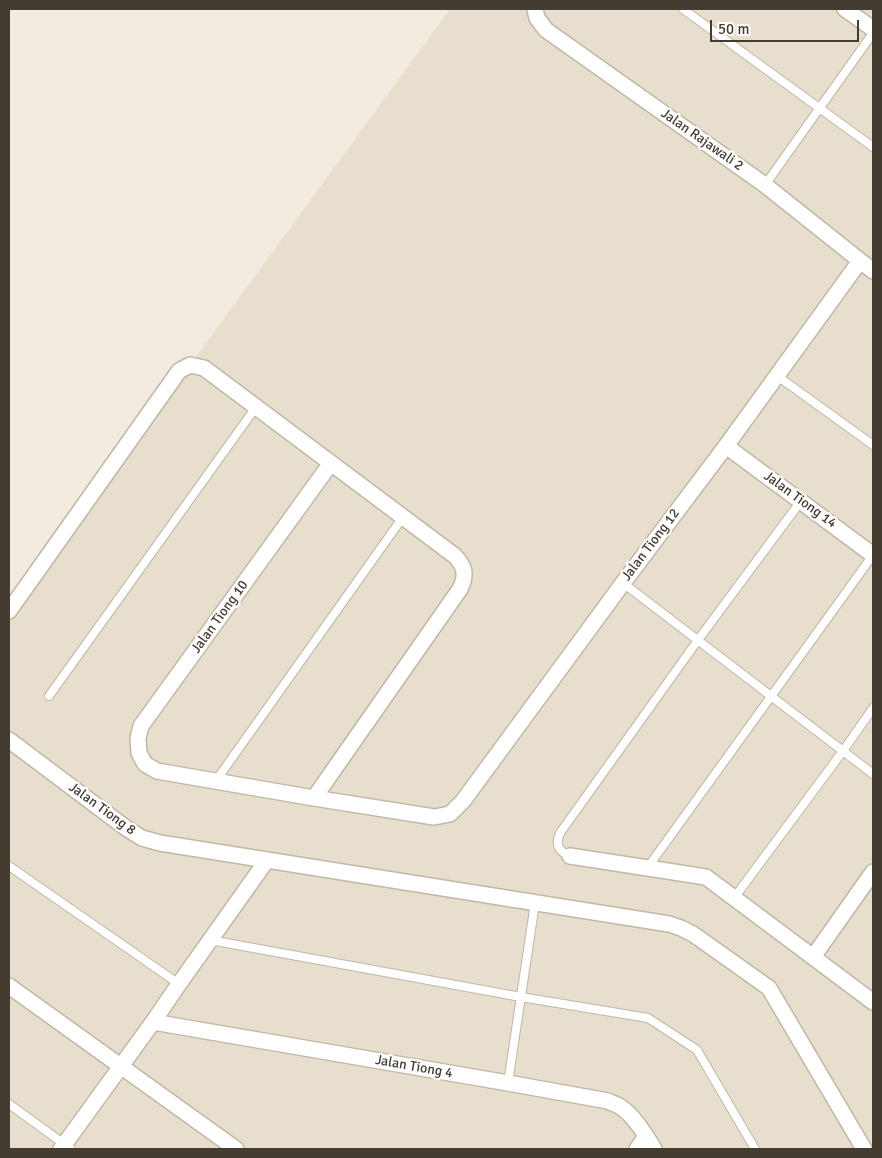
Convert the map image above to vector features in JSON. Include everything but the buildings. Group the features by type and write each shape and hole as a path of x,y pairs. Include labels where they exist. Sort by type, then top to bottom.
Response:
{"street":[{"name":"Jalan Rajawali 2","path":"535,9 538,18 546,30 765,185 873,271"},
{"path":"845,9 873,31"},
{"name":"Jalan Tiong 12","path":"314,798 434,817 450,814 463,801 726,446 860,261"},
{"path":"9,611 179,371 190,365 204,368 455,556 461,563 464,572 464,580 460,588 314,798 215,782"},
{"name":"Jalan Tiong 14","path":"726,446 873,555"},
{"name":"Jalan Tiong 10","path":"215,782 157,772 146,764 139,753 138,738 142,726 331,463"},
{"name":"Jalan Tiong 8","path":"9,740 142,838 160,843 669,924 681,928 693,934 768,988 864,1149"},
{"path":"570,856 706,877 873,1002"},
{"path":"66,1148 178,984 267,860"},
{"path":"813,957 871,879"},
{"path":"9,986 236,1149"},
{"name":"Jalan Tiong 4","path":"153,1022 608,1101 628,1112 650,1143"},
{"path":"637,1149 650,1143"}],"lane":[{"path":"683,9 873,147"},
{"path":"765,185 873,31"},
{"path":"776,375 873,446"},
{"path":"49,696 256,407"},
{"path":"570,856 563,853 558,847 557,840 560,833 698,640 801,501"},
{"path":"215,782 403,517"},
{"path":"648,867 873,555"},
{"path":"623,583 873,774"},
{"path":"734,898 873,708"},
{"path":"9,866 178,984"},
{"path":"508,1083 534,903"},
{"path":"210,940 521,998 648,1018 698,1050 756,1149"},
{"path":"9,1104 66,1148"}],"shaded area":[{"path":"450,9 873,9 873,1149 9,1149 9,613"}]}
